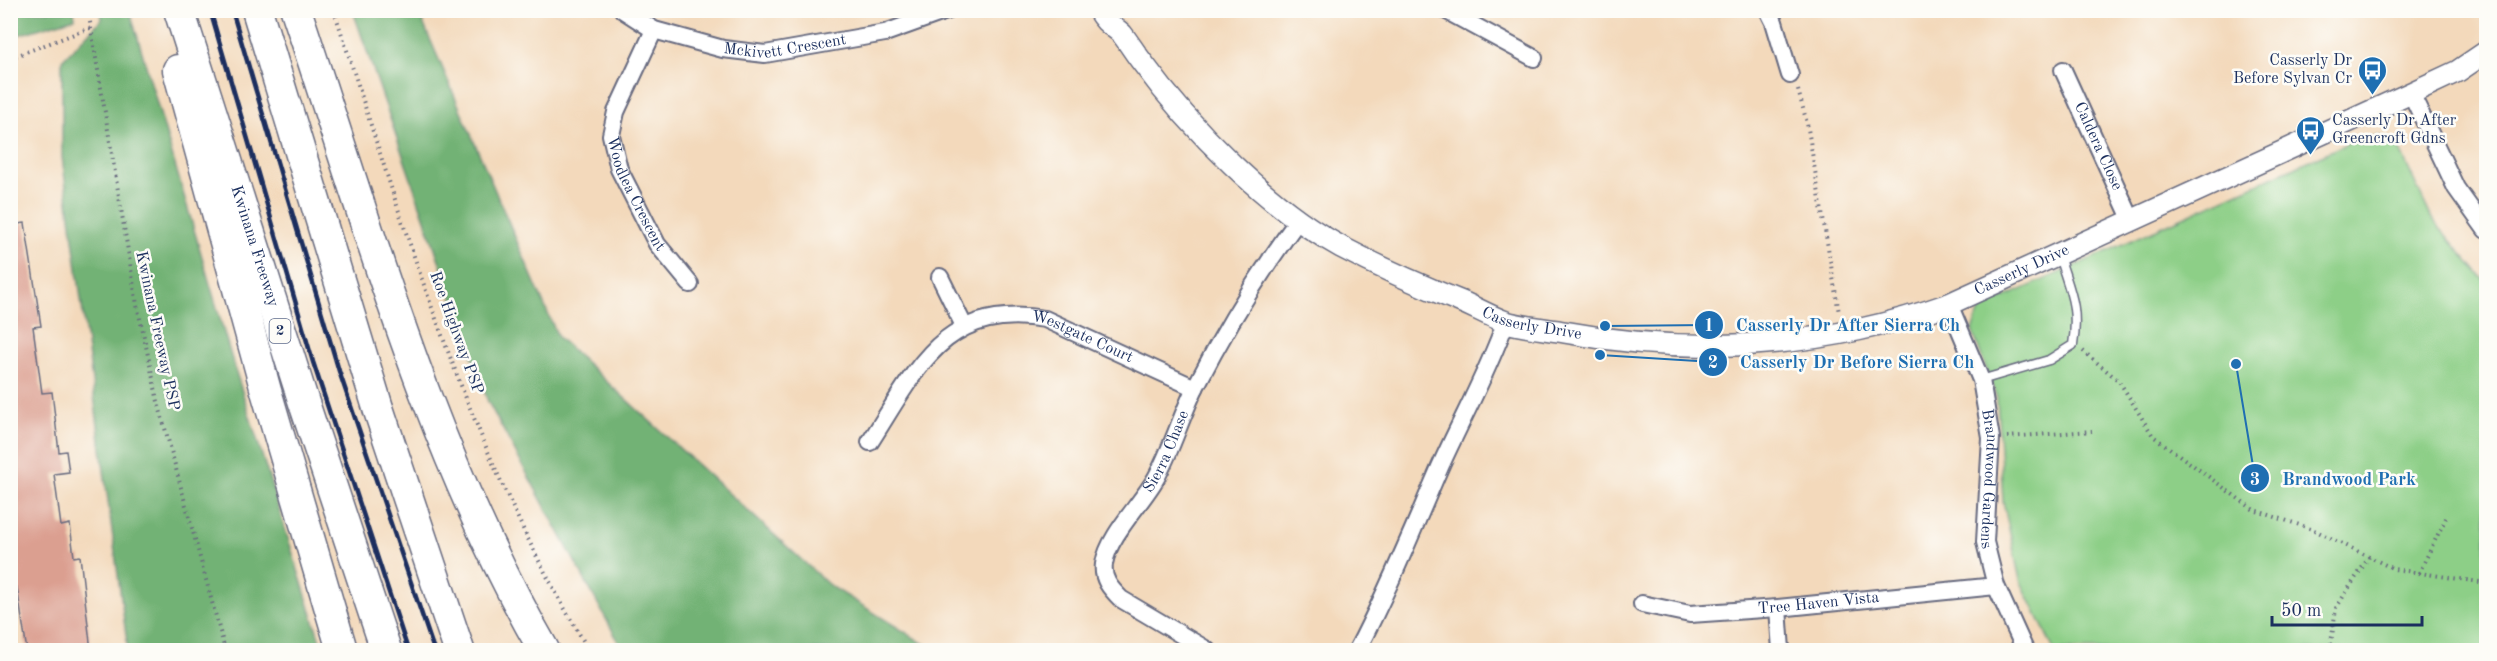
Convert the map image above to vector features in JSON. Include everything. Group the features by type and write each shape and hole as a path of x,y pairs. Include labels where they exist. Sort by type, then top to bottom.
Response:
{"highway":[{"path":"162,10 266,391 342,651"},
{"name":"Kwinana Freeway","path":"179,10 296,381 386,651"},
{"path":"256,10 378,408 459,651"},
{"path":"296,10 445,450 495,560 544,651"}],"street":[{"name":"Mckivett Crescent","path":"623,10 654,30 723,49 765,54 885,33 949,10"},
{"name":"Casserly Drive","path":"1098,10 1105,23 1121,33 1173,103 1197,130 1256,184 1299,219 1339,246 1416,285 1506,321 1593,338 1643,342 1755,345 1844,334 1914,316 1949,304 2458,71 2487,52"},
{"name":"Casserly Drive","path":"1115,10 1121,33"},
{"path":"1445,10 1534,58"},
{"path":"1768,10 1774,22 1790,75"},
{"name":"Woodlea Crescent","path":"654,30 616,112 611,135 619,169 657,244 690,284"},
{"name":"Casserly Drive","path":"2458,71 2487,64"},
{"name":"Caldera Close","path":"2063,70 2132,221"},
{"path":"2411,93 2456,188 2487,230"},
{"name":"Sierra Chase","path":"1207,651 1120,599 1109,587 1104,574 1104,561 1111,545 1156,478 1195,388 1261,270 1299,219"},
{"path":"940,277 964,326"},
{"name":"Brandwood Gardens","path":"1949,304 1981,380 1991,438 1984,542 1996,586 2025,651"},
{"name":"Westgate Court","path":"870,442 935,347 964,326 991,316 1020,315 1045,319 1195,388"},
{"path":"1357,651 1495,353 1506,321"},
{"name":"Tree Haven Vista","path":"1642,604 1690,614 1778,608 1996,586"},
{"path":"1778,608 1781,651"}],"lane":[{"path":"1981,380 2049,360 2073,345 2077,320 2075,302 2059,255"}],"path":[{"name":"Kwinana Freeway PSP","path":"88,10 139,316 159,406 225,651"},
{"name":"Roe Highway PSP","path":"334,10 400,215 466,396 509,498 589,651"},
{"path":"10,58 90,28"},
{"path":"1790,75 1802,98 1840,316"},
{"path":"2073,345 2120,381 2153,436 2254,510 2312,530 2394,569 2487,583"},
{"path":"1991,438 2092,431"},
{"path":"2419,573 2447,516"},
{"path":"2330,651 2336,608 2369,557"}],"green space":[{"path":"10,11 74,11 75,18 11,37"},
{"path":"101,11 130,11 231,356 323,650 128,650 62,157 62,60 102,19"},
{"path":"353,11 418,11 558,337 829,585 934,650 623,650 488,402"},
{"path":"2378,136 2396,142 2432,219 2486,282 2486,650 2054,650 2020,580 2003,501 1997,398 1972,330 1981,308 2357,139"}],"building":[{"path":"25,223 41,326 33,327 42,393 52,392 59,452 66,451 69,472 54,474 61,526 70,524 74,557 80,556 91,651 27,651 17,587 10,588 10,225"}],"railway":[{"path":"210,10 313,362 408,650"},
{"path":"232,10 339,371 434,650"}],"place":[{"name":"Casserly Dr Before Sylvan Cr","path":"2373,96"},
{"name":"Casserly Dr After Greencroft Gdns","path":"2311,156"},
{"name":"Casserly Dr After Sierra Ch","path":"1605,326"},
{"name":"Casserly Dr Before Sierra Ch","path":"1600,355"},
{"name":"Brandwood Park","path":"2236,364"}]}
